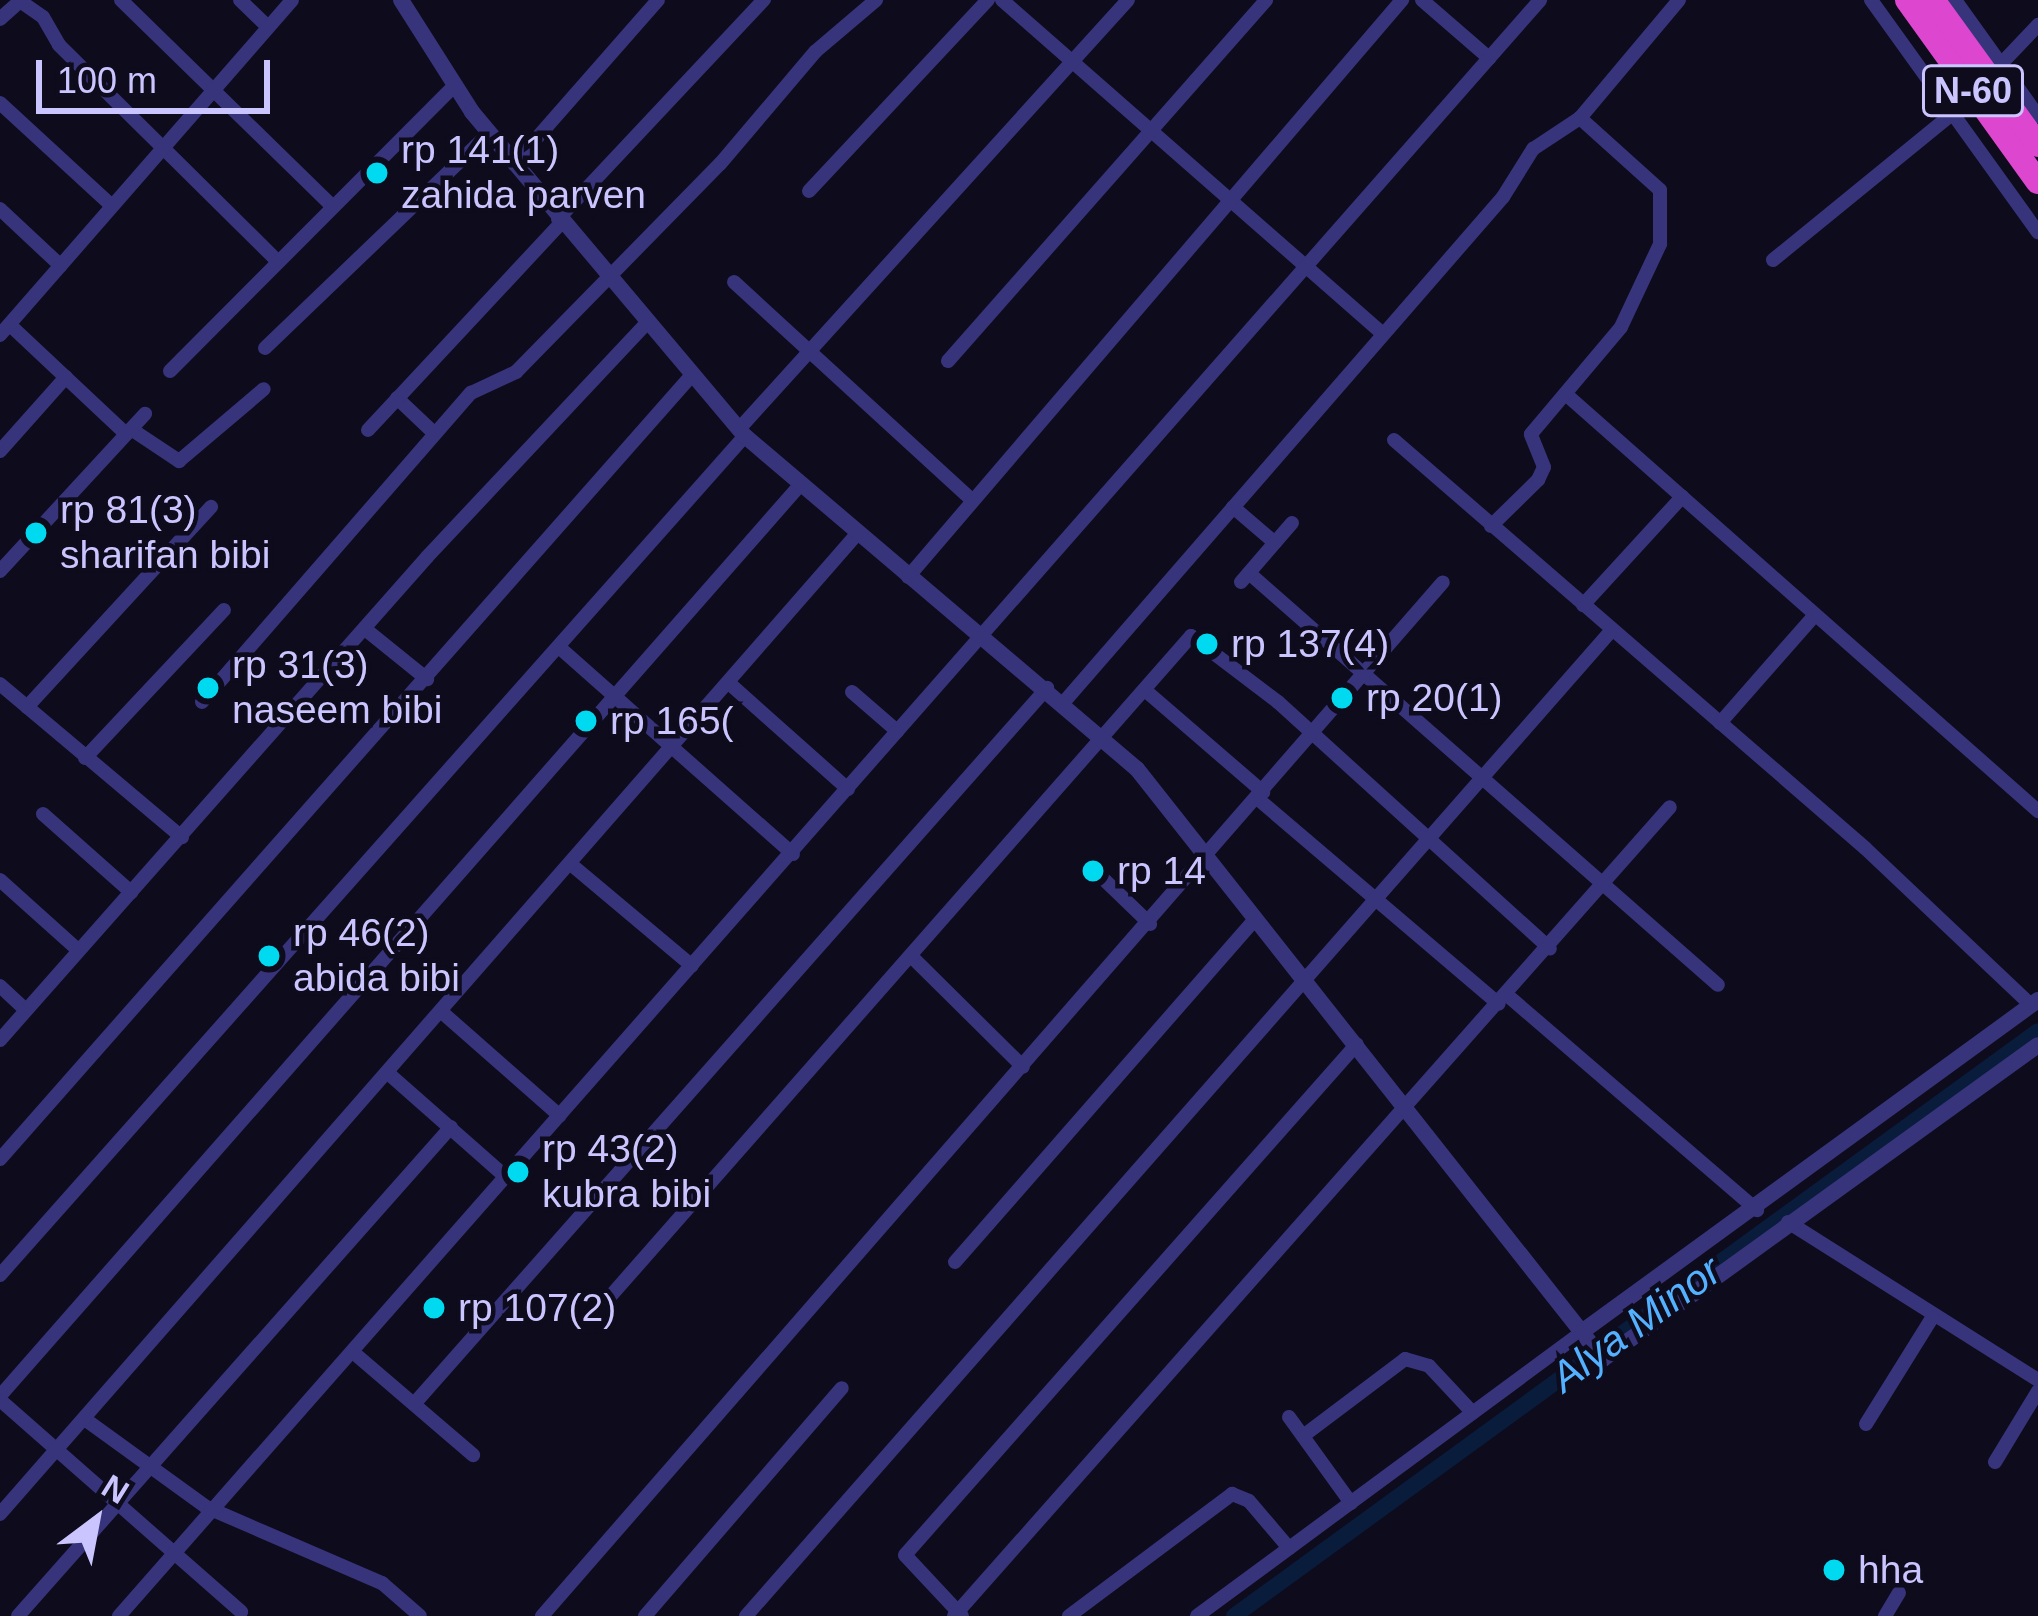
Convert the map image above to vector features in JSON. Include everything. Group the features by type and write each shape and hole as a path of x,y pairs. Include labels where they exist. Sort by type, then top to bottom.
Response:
{"highway":[{"name":"N-60","path":"1907,0 2038,182"},
{"name":"N-60","path":"1933,0 2038,145"}],"street":[{"path":"121,0 333,207"},
{"path":"240,0 268,27"},
{"path":"264,388 179,461 129,431 5,330 212,86 292,0"},
{"path":"401,0 489,133 742,432 908,577 1105,738 1409,1106 1603,1359 2038,1045"},
{"path":"514,164 658,0"},
{"path":"368,430 764,0"},
{"path":"202,702 479,384 516,372 610,280 816,51 876,0"},
{"path":"809,191 988,0"},
{"path":"1002,0 1383,334"},
{"path":"0,1275 560,648 809,352 1128,0"},
{"path":"948,361 1266,0"},
{"path":"908,577 1402,0"},
{"path":"1422,0 1489,58"},
{"path":"118,1616 1540,0"},
{"path":"1064,702 1502,197 1533,148 1580,118 1679,0"},
{"path":"1871,0 2038,232"},
{"path":"1955,0 2038,116"},
{"path":"3,10 24,2 43,17 58,45 164,142 278,262"},
{"path":"2001,64 2038,25"},
{"path":"170,371 455,85"},
{"path":"0,103 112,206"},
{"path":"1773,260 1953,113"},
{"path":"1492,526 1542,473 1531,434 1569,397 1637,302 1666,216 1660,190 1580,118"},
{"path":"266,348 489,133"},
{"path":"1,214 62,266"},
{"path":"734,282 971,499"},
{"path":"0,1040 365,629 647,322"},
{"path":"0,1160 692,375"},
{"path":"0,451 66,377"},
{"path":"1569,397 2038,811"},
{"path":"398,398 434,433"},
{"path":"0,571 145,414"},
{"path":"1198,1616 2034,1002 1394,440"},
{"path":"241,1612 0,1398 801,484"},
{"path":"1583,605 1682,497"},
{"path":"27,707 211,507"},
{"path":"1233,507 1275,543"},
{"path":"1292,523 1245,578 1366,673 1718,985"},
{"path":"0,1514 444,1014 857,534"},
{"path":"542,1616 1150,924 1443,582"},
{"path":"85,758 224,610"},
{"path":"1720,723 1814,615"},
{"path":"365,629 428,679"},
{"path":"746,1616 1612,630"},
{"path":"608,1299 1197,636 1550,949"},
{"path":"560,648 793,854"},
{"path":"0,684 182,838"},
{"path":"730,684 848,789"},
{"path":"414,1404 1047,688"},
{"path":"1146,691 1375,898 1756,1210"},
{"path":"852,692 897,731"},
{"path":"1357,1044 904,1555 958,1615 1550,949 1670,807"},
{"path":"43,814 131,892"},
{"path":"1089,865 1150,924"},
{"path":"573,866 692,966"},
{"path":"0,880 78,950"},
{"path":"955,1262 1254,920"},
{"path":"912,957 1023,1067"},
{"path":"0,986 26,1010"},
{"path":"444,1014 560,1116"},
{"path":"389,1074 506,1178"},
{"path":"19,1616 115,1501 451,1127"},
{"path":"1788,1222 1932,1318 2038,1380"},
{"path":"1865,1424 1932,1318"},
{"path":"354,1353 473,1455"},
{"path":"1303,1436 1405,1359 1429,1366 1473,1413"},
{"path":"645,1616 842,1388"},
{"path":"1995,1462 2038,1391"},
{"path":"1289,1417 1351,1503"},
{"path":"86,1420 213,1511 382,1583 420,1616"},
{"path":"1069,1616 1232,1494 1249,1501 1289,1548"},
{"path":"1885,1616 1899,1593"}],"waterway":[{"name":"Alya Minor","path":"1234,1616 2038,1031"}],"place":[{"name":"rp 141(1) zahida parven","path":"377,173"},
{"name":"rp 81(3) sharifan bibi","path":"36,533"},
{"name":"rp 137(4)","path":"1207,644"},
{"name":"rp 31(3) naseem bibi","path":"208,688"},
{"name":"rp 20(1)","path":"1342,698"},
{"name":"rp 165(","path":"586,721"},
{"name":"rp 14","path":"1093,871"},
{"name":"rp 46(2) abida bibi","path":"269,956"},
{"name":"rp 43(2) kubra bibi","path":"518,1172"},
{"name":"rp 107(2)","path":"434,1308"},
{"name":"hha","path":"1834,1570"}]}
